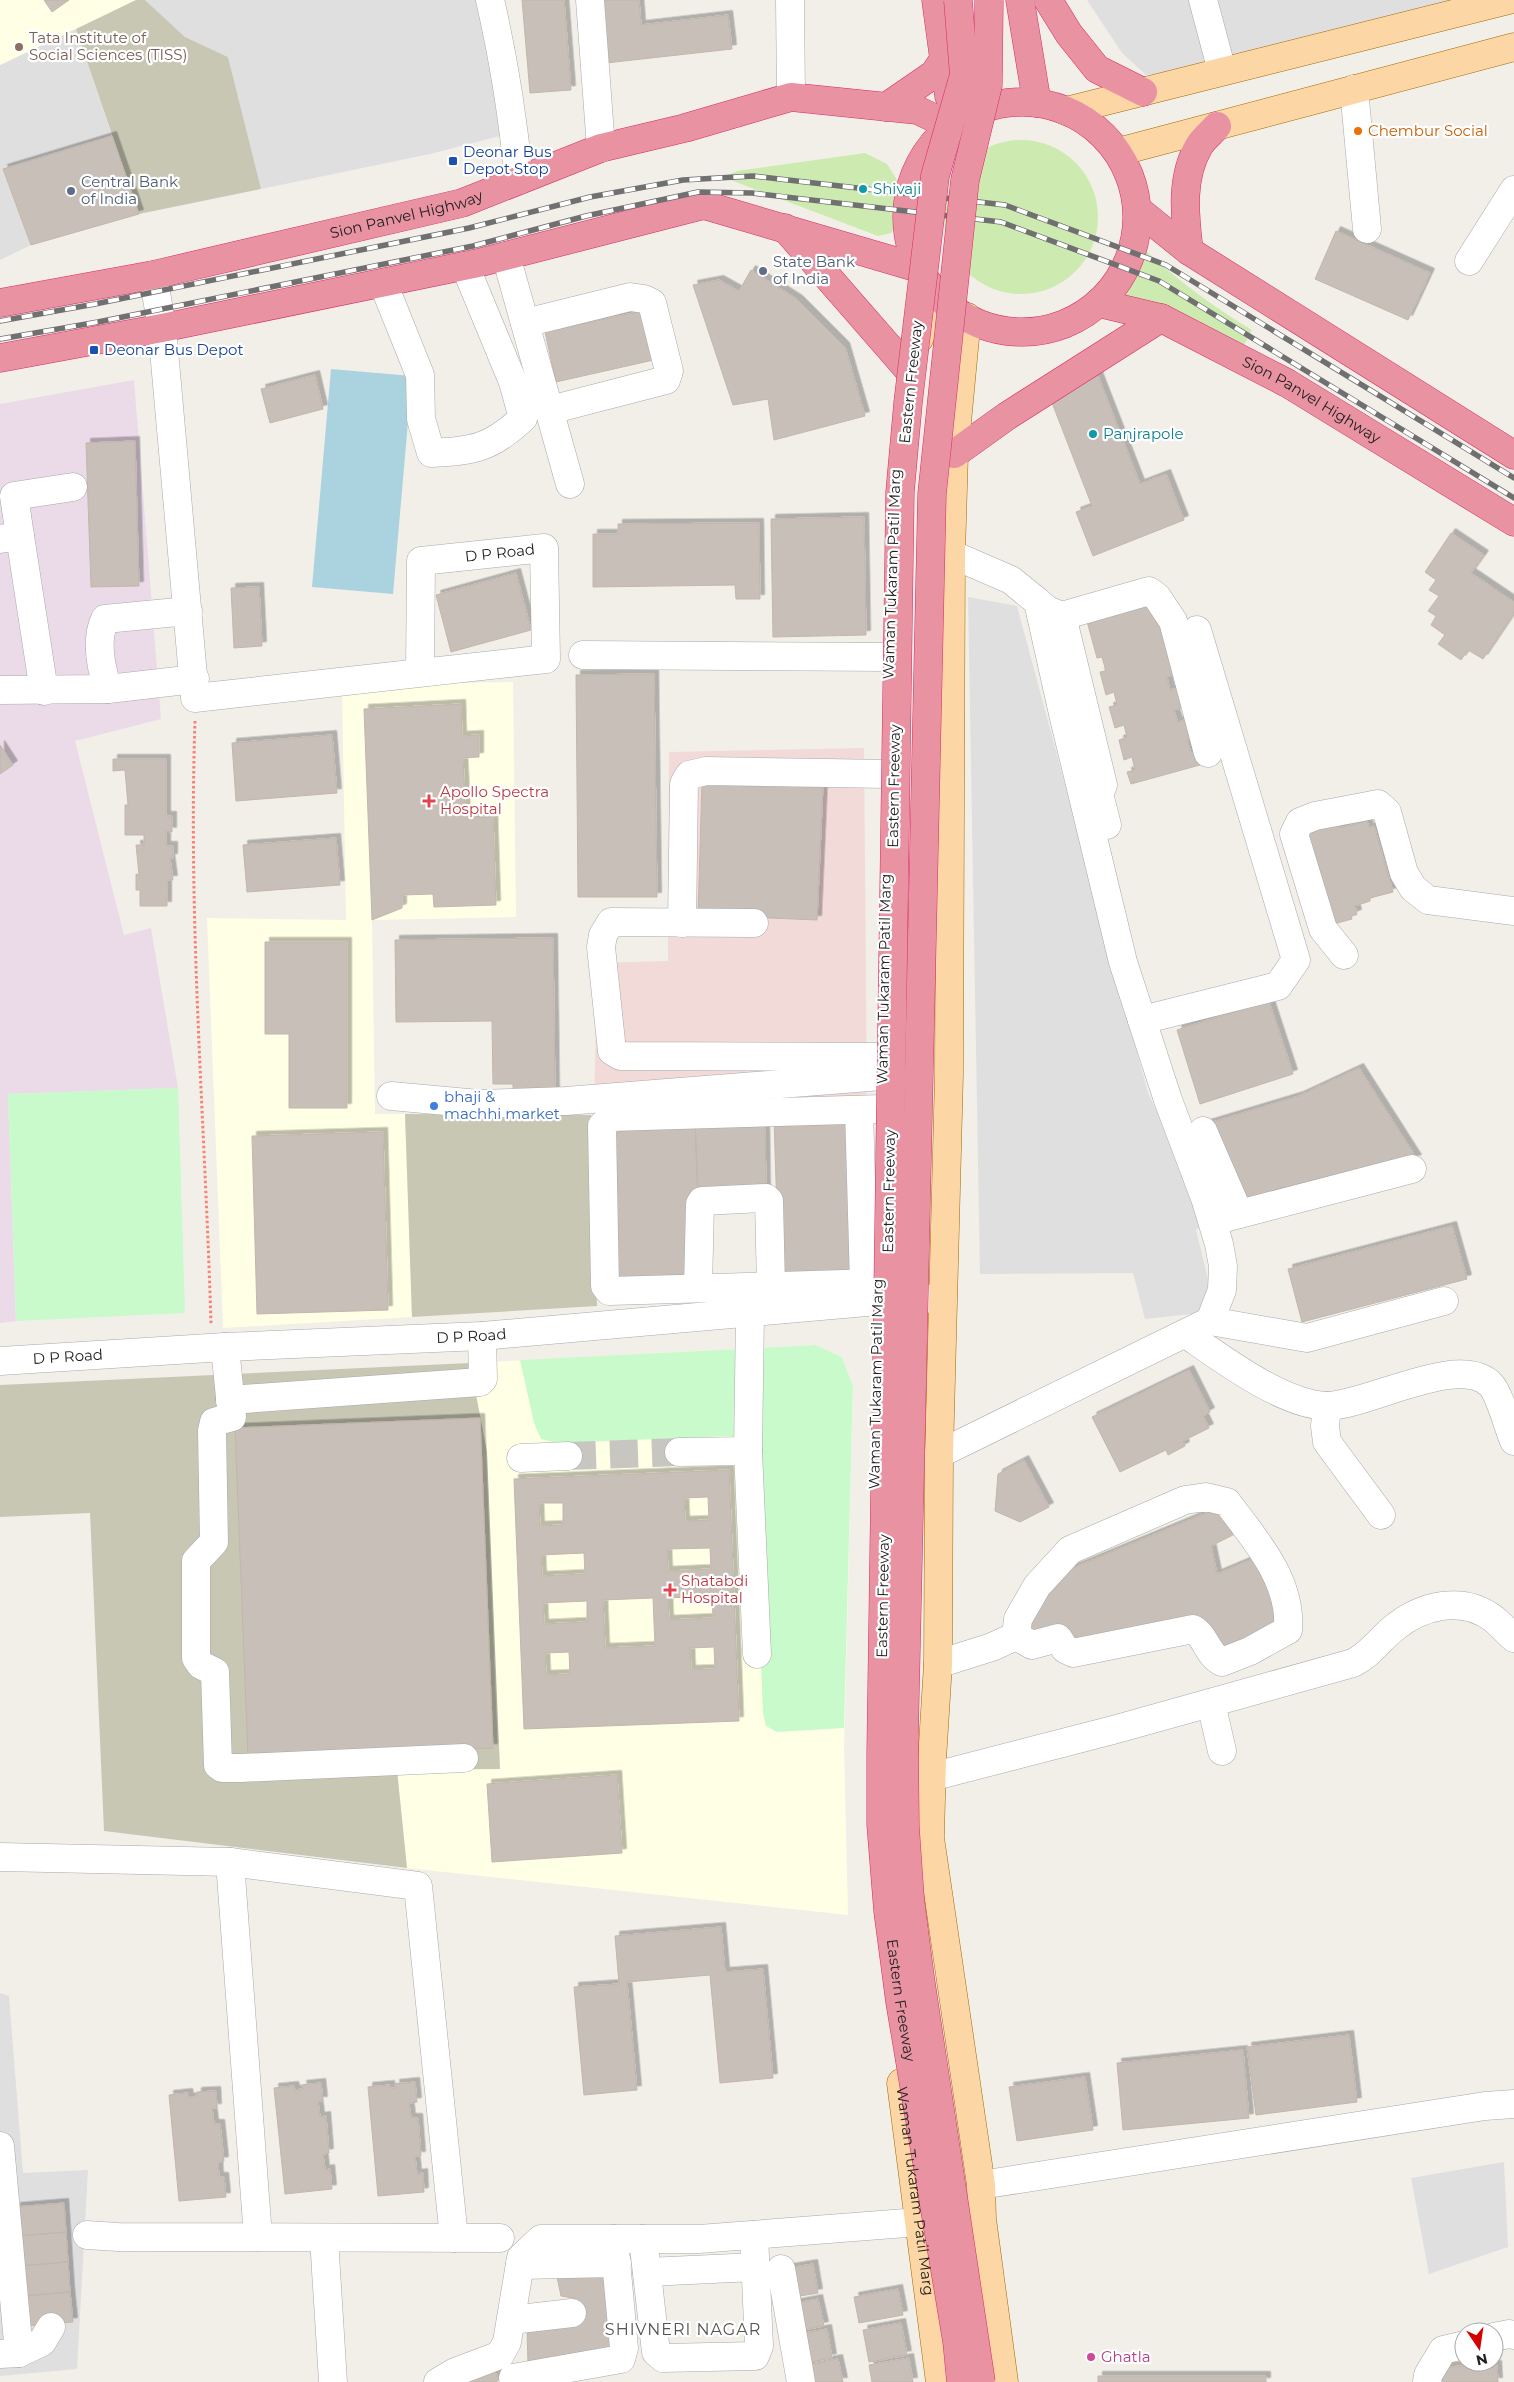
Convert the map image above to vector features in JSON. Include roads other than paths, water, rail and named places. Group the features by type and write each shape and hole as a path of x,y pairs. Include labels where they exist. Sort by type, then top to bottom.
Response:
{"highway":[{"name":"Eastern Freeway","path":"981,2382 912,1919 905,1827 904,1738 932,494 965,180 988,85 989,0"},
{"path":"1020,0 1037,103"},
{"path":"1048,0 1069,34 1097,69 1143,92"},
{"name":"Eastern Freeway","path":"941,3 964,75 935,176 908,403 900,492 881,1824 888,1911 900,2002 957,2341 962,2382"},
{"path":"941,3 944,59 949,96 956,123"},
{"path":"886,107 934,74 944,59"},
{"name":"Sion Panvel Highway","path":"0,303 153,275 462,203 601,148 685,128 791,98 916,110 956,123"},
{"path":"1007,103 1037,103 1066,111 1095,128 1118,152 1132,180 1138,210 1136,236 1129,261 1116,284 1098,303 1073,320 1043,330 1012,331 982,325 936,299 915,267 908,205 915,175 930,148 956,123 978,111 1007,103"},
{"path":"1189,251 1185,216 1186,181 1199,146 1218,126"},
{"path":"0,358 162,328 465,266 704,206 915,267"},
{"path":"1138,210 1189,251 1514,455"},
{"path":"785,228 907,368"},
{"name":"Sion Panvel Highway","path":"1098,303 1161,318 1287,382 1514,522"},
{"path":"954,454 1007,416 1161,318"}],"main road":[{"path":"1066,111 1509,0"},
{"path":"1118,152 1514,47"},
{"name":"Waman Tukaram Patil Marg","path":"936,299 907,368 897,419 889,646 889,774 883,1067 870,1109 873,1289 867,1822 940,2382"},
{"path":"967,317 954,454 951,554 950,1030 939,1454 938,1664 930,1838 981,2185 982,2219 1004,2382"},
{"path":"889,646 950,639"},
{"path":"883,1029 950,1030"}],"street":[{"path":"490,0 507,80 519,180"},
{"path":"590,0 601,148"},
{"path":"790,0 791,98"},
{"path":"1203,0 1222,71"},
{"path":"1354,90 1367,229"},
{"path":"1468,261 1514,190"},
{"path":"506,256 570,484"},
{"path":"383,283 420,375 421,419 431,453 457,452 483,447 505,435 524,418 513,382 465,266"},
{"path":"153,275 162,328 195,689"},
{"path":"525,323 630,297 644,299 652,303 668,371 666,380 550,410"},
{"path":"44,691 10,537 14,496 73,487"},
{"name":"D P Road","path":"0,690 195,689 420,673 546,659 544,548 420,561 420,673"},
{"path":"951,554 1011,580 1047,610 1062,616 1150,591 1157,597 1173,621 1208,753"},
{"path":"1038,602 1097,858 1124,962 1168,1100 1213,1221 1223,1266 1222,1290 1210,1321"},
{"path":"108,689 101,656 100,630 105,619 188,611"},
{"path":"1062,616 1103,786 1099,794 1108,833"},
{"path":"1142,1020 1278,986 1296,960 1197,630"},
{"path":"584,655 889,646"},
{"path":"682,923 684,784 689,775 706,771 889,774"},
{"path":"1344,956 1323,929 1294,834 1300,822 1315,816 1378,804 1387,812 1404,872 1413,888 1428,900 1514,911"},
{"path":"754,923 611,922 603,935 601,947 612,1051 620,1056 883,1067"},
{"path":"391,1096 480,1104 566,1101 883,1067"},
{"path":"870,1109 611,1117 602,1126 605,1286 609,1292 771,1286 873,1289"},
{"path":"1203,1131 1239,1214"},
{"path":"1213,1221 1412,1169"},
{"path":"698,1288 700,1204 702,1201 766,1198 769,1201 771,1286"},
{"name":"D P Road","path":"0,1361 218,1348 482,1336 750,1313 873,1289 942,1298"},
{"path":"939,1454 1210,1321 1307,1338 1444,1301"},
{"path":"750,1313 748,1451 757,1654"},
{"path":"1186,1334 1247,1375 1292,1397 1327,1406 1346,1403 1445,1375 1471,1375 1483,1379 1492,1387 1514,1441"},
{"path":"230,1400 480,1382 483,1379 482,1336"},
{"path":"218,1348 232,1417 214,1422 212,1431 214,1542 196,1561 196,1658 201,1665 215,1672 218,1765 222,1768 241,1768 464,1758"},
{"path":"1327,1406 1325,1426 1327,1442 1381,1515"},
{"path":"679,1452 748,1451"},
{"path":"521,1458 568,1456"},
{"path":"1206,1497 1227,1502 1274,1566 1290,1612 1288,1630 1250,1651 1222,1662 1214,1658 1199,1632 1192,1629 1073,1653 1065,1649 1058,1638 1032,1645 1016,1636 1018,1620 1037,1586 1070,1550 1185,1500 1206,1497"},
{"path":"932,1777 1353,1663 1366,1656 1393,1628 1432,1606 1455,1605 1477,1610 1493,1618 1514,1638"},
{"path":"938,1664 992,1647 1016,1636"},
{"path":"1211,1703 1222,1751"},
{"path":"0,1856 230,1862 418,1886 454,2238"},
{"path":"230,1862 258,2237"},
{"path":"981,2185 1475,2108 1514,2104"},
{"path":"0,2146 10,2354 42,2342 51,2327"},
{"path":"438,2382 454,2372 500,2355 507,2342 521,2258 541,2239 615,2251 652,2239 699,2239 919,2222"},
{"path":"87,2235 500,2238"},
{"path":"754,2235 769,2268 801,2382"},
{"path":"324,2238 334,2382"},
{"path":"652,2239 655,2272 656,2352 663,2358 755,2356 760,2346 769,2268"},
{"path":"500,2355 514,2380 621,2359 624,2348 615,2251"},
{"path":"655,2272 769,2268"},
{"path":"510,2320 572,2312"},
{"path":"1427,2382 1428,2375 1443,2350 1454,2347"}],"water":[{"path":"331,369 412,376 393,594 312,587"}],"tunnel":[{"path":"568,1456 679,1452"}],"railway":[{"path":"0,321 95,304 469,228 590,197 683,180 753,176 1005,205 1166,265 1514,478"},
{"path":"0,339 98,322 473,246 586,216 698,192 752,193 1001,222 1159,281 1514,498"}],"place":[{"name":"Tata Institute of Social Sciences (TISS)","path":"19,47"},
{"name":"Chembur Social","path":"1358,131"},
{"name":"Deonar Bus Depot Stop","path":"453,161"},
{"name":"Shivaji","path":"863,189"},
{"name":"Central Bank of India","path":"71,191"},
{"name":"State Bank of India","path":"763,271"},
{"name":"Deonar Bus Depot","path":"94,350"},
{"name":"Panjrapole","path":"1093,434"},
{"name":"Apollo Spectra Hospital","path":"429,801"},
{"name":"bhaji & machhi market","path":"434,1106"},
{"name":"Shatabdi Hospital","path":"670,1590"},
{"name":"Ghatla","path":"1091,2357"}],"district":[{"name":"SHIVNERI NAGAR","path":"683,2329"}]}
